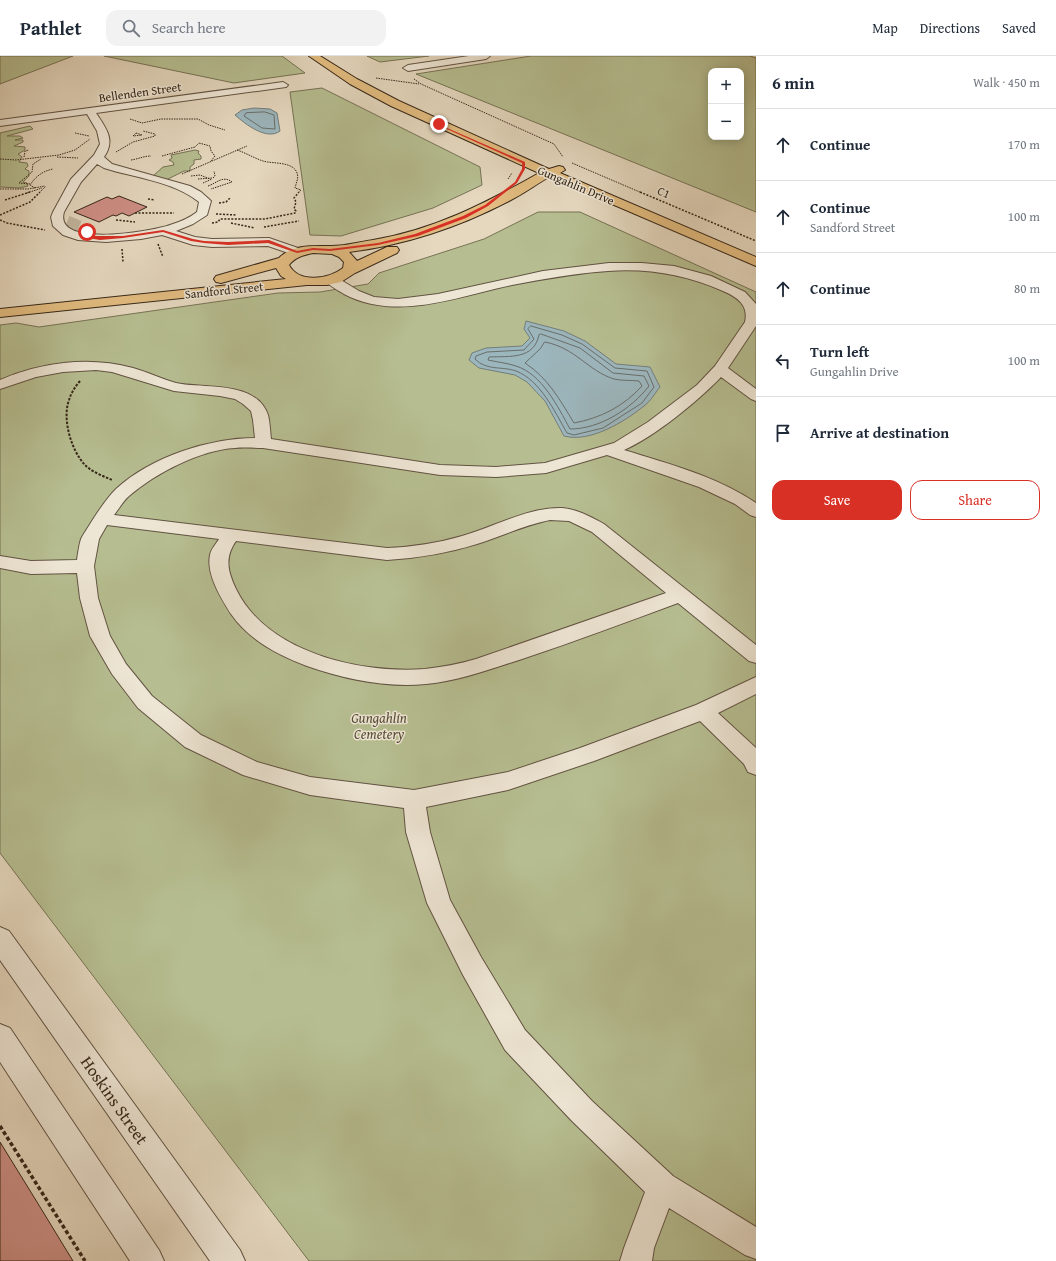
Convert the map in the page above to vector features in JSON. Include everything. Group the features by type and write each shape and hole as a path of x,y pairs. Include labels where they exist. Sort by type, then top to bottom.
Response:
{"main road":[{"name":"Gungahlin Drive","path":"314,56 337,73 396,105 553,175 756,262"},
{"path":"420,104 446,117 502,140"},
{"name":"Gungahlin Drive","path":"552,161 568,164"},
{"path":"474,213 516,182 523,172 524,162"},
{"path":"330,250 392,241 417,235 474,213 553,175 568,164"},
{"path":"331,280 342,276 367,260 399,247 481,219 538,192 553,175"},
{"name":"Gungahlin Drive","path":"616,188 756,249"},
{"path":"560,191 624,205"},
{"path":"297,252 313,249 338,252 348,258 351,266 350,270"},
{"name":"Sandford Street","path":"142,297 236,275 284,261 297,252"},
{"path":"284,261 283,269 286,273 291,277 306,281"},
{"name":"Sandford Street","path":"0,313 142,297 306,281 331,280"}],"street":[{"path":"408,68 486,56"},
{"name":"Bellenden Street","path":"0,123 283,85"},
{"path":"90,112 100,125 105,138 104,147 99,156 78,178 59,210 64,231 84,233 100,238 123,237 163,231 194,219 203,213 205,204 202,198 195,193 166,182 108,166 101,162 99,156"},
{"path":"163,231 204,242 228,244 269,242 297,252"},
{"path":"331,280 350,293 362,298 386,304 434,298 517,280 570,271 620,266 655,267 696,275 739,293 748,302 755,318 720,369 702,388 654,425 620,446 546,468 496,472 440,470 263,442 234,444 195,452 157,469 122,494 102,519 90,539 85,566 89,598 100,636 118,669 145,702 193,741 250,768 310,786 414,800 508,781 586,755 703,711 756,686"},
{"path":"0,385 22,376 46,370 92,366 130,372 166,385 222,391 235,395 255,406 261,416 263,442"},
{"path":"720,369 756,396"},
{"path":"608,450 704,484 738,500 756,511"},
{"path":"102,519 387,554 411,553 458,544 545,515 569,515 586,521 598,528 756,656"},
{"path":"231,535 219,555 220,567 228,594 237,608 257,629 276,643 327,666 375,675 416,677 446,674 548,643 681,595"},
{"path":"0,562 7,565 37,568 85,566"},
{"path":"703,711 752,758 756,766"},
{"path":"414,800 418,832 439,903 472,966 515,1040 582,1111 662,1187 756,1244"},
{"name":"Hoskins Street","path":"0,939 229,1261"},
{"path":"0,1038 148,1261"},
{"path":"636,1261 639,1248 662,1187"}],"path":[{"path":"374,77 421,84 554,144 568,164"},
{"path":"129,119 142,124 162,119 198,118 209,125 225,130"},
{"path":"53,157 99,156 109,154 122,150 128,142 156,136 154,134 144,132 133,135 139,139"},
{"path":"138,137 141,136 141,134"},
{"path":"1,159 18,160 24,157 42,159 53,157 79,149 91,136"},
{"path":"162,156 195,147 199,143 210,146 210,151 215,156 211,161"},
{"path":"166,182 247,146"},
{"path":"24,157 26,155 24,151 29,150"},
{"path":"235,220 265,220 293,215 296,211 294,209 296,202 294,198 301,190 295,188 297,180 296,171 292,167 263,160 237,150"},
{"path":"36,188 30,186 30,184 19,183 32,172 33,164 42,159"},
{"name":"C1","path":"568,164 756,241"},
{"path":"30,184 42,172 53,169"},
{"path":"204,188 216,184 222,178 227,178 232,182 208,189"},
{"path":"201,184 212,179"},
{"path":"0,189 36,188 46,186"},
{"path":"5,200 37,191 46,186"},
{"path":"0,215 30,202 46,186"},
{"path":"148,199 155,200"},
{"path":"215,214 237,215"},
{"path":"0,220 3,222 44,230 62,223"},
{"path":"263,227 300,221"},
{"path":"232,223 257,228"},
{"path":"121,245 123,262"},
{"path":"92,366 74,389 68,402 66,413 72,443 86,465 97,473 130,487"},
{"path":"0,1126 85,1261"}],"green space":[{"path":"0,56 73,56 0,84"},
{"path":"104,56 282,56 305,73 234,83"},
{"path":"367,56 429,56 380,62"},
{"path":"531,56 750,56 756,58 756,212 416,74"},
{"path":"322,88 480,167 482,185 433,208 341,236 310,235 290,92"},
{"path":"30,126 33,129 7,136 20,136 23,138 15,140 23,140 23,142 14,146 25,147 25,150 18,154 22,157 19,162 27,163 28,166 25,169 29,171 29,176 23,182 27,183 28,186 20,188 0,187 0,133"},
{"path":"195,150 199,151 198,153 201,156 201,159 194,160 194,164 190,167 190,171 184,171 166,180 153,176 163,167 174,165 173,162 169,160 172,158 171,155"},
{"name":"Gungahlin Cemetery","path":"538,212 580,212 756,292 756,1261 309,1261 0,853 0,325 16,323 39,327 278,293 320,292 368,284 379,273 484,239"}],"water":[{"path":"254,108 270,109 277,113 280,131 275,134 263,133 250,127 235,115 242,110"},
{"path":"526,321 564,331 585,341 616,364 650,367 660,387 650,400 636,412 606,430 585,437 564,436 545,401 527,382 515,375 479,368 469,360 472,353 486,348 522,346 530,338 524,329"}],"building":[{"path":"119,196 147,207 129,216 122,213 116,216 113,215 99,222 74,212 107,197 112,199"},
{"path":"0,1142 37,1202 73,1261 0,1261"}],"tunnel":[{"path":"67,222 84,229"}],"route":[{"path":"87,232 84,237 100,238 123,237 163,231 193,240 212,243 228,244 243,242 269,242 297,252 313,249 330,250 358,247 417,235 474,213 516,182 524,169 524,162 439,124"}]}
